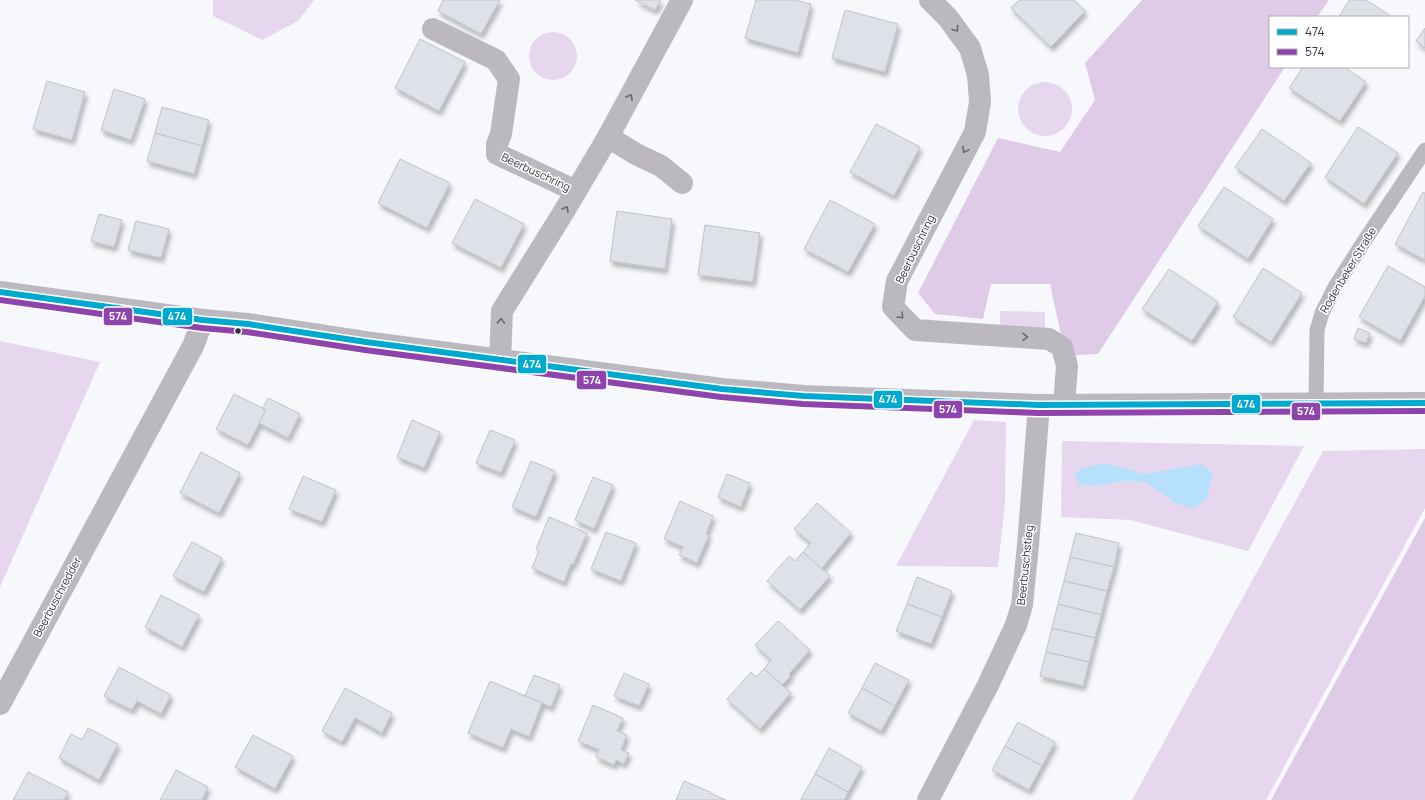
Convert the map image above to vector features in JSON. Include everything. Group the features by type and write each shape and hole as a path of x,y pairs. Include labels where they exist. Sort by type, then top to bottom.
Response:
{"street":[{"name":"Beerbuschring","path":"500,360 502,311 608,137 682,0"},
{"name":"Beerbuschring","path":"930,0 948,18 970,48 978,75 980,102 975,132 897,281 893,307 915,330 1049,339 1062,346 1067,366 1064,405"},
{"name":"Beerbuschring","path":"433,29 496,60 509,79 501,134 497,144 497,154 576,191"},
{"path":"608,137 636,154 661,166 682,183"},
{"path":"0,292 722,389 804,396 1039,405 1425,403"},
{"name":"Beerbuschredder","path":"0,704 193,346 203,320"},
{"name":"Beerbuschstieg","path":"928,800 988,684 1016,625 1022,605 1039,405"}],"lane":[{"name":"Rodenbeker Straße","path":"1316,404 1317,330 1322,313 1335,287 1425,150"}],"shaded area":[{"path":"213,0 314,0 298,21 262,40 213,16"},
{"path":"1142,0 1329,0 1318,16 1269,16 1269,68 1284,68 1098,354 1058,356 1061,335 1050,284 991,284 983,319 935,314 918,293 998,138 1060,152 1095,100 1085,63"},
{"path":"553,32 562,34 570,39 575,47 577,56 575,65 570,73 562,78 553,80 544,78 536,73 531,65 529,56 531,47 536,39 544,34"},
{"path":"1045,82 1055,84 1064,90 1070,99 1072,109 1070,119 1064,128 1055,134 1045,136 1035,134 1026,128 1020,119 1018,109 1020,99 1026,90 1035,84"},
{"path":"1000,311 1045,312 1045,328 1000,327"},
{"path":"0,341 100,362 0,587"},
{"path":"974,420 1006,422 1005,503 998,567 896,566"},
{"path":"1062,441 1304,446 1248,551 1130,520 1061,517","holes":["1117,466 1145,474 1166,471 1175,503 1147,483 1126,481 1094,486"]},
{"path":"1425,449 1425,508 1266,800 1132,800 1323,451"},
{"path":"1425,518 1425,800 1271,800"}],"water":[{"path":"1102,464 1117,466 1145,474 1202,464 1213,474 1207,499 1192,508 1175,503 1147,483 1126,481 1094,486 1079,484 1075,473 1082,468"}],"building":[{"path":"443,0 500,0 481,34 438,11"},
{"path":"635,0 661,0 655,10"},
{"path":"756,0 795,0 811,4 798,53 745,38"},
{"path":"1019,0 1074,0 1085,11 1051,47 1011,8"},
{"path":"1349,0 1366,0 1390,16 1340,16"},
{"path":"845,10 898,24 885,72 832,58"},
{"path":"1425,28 1425,48 1416,41"},
{"path":"420,39 465,62 439,111 395,88"},
{"path":"1302,68 1345,68 1366,82 1340,121 1289,88"},
{"path":"47,81 85,92 72,140 33,129"},
{"path":"114,89 145,99 131,140 101,130"},
{"path":"162,107 209,120 202,146 155,133"},
{"path":"876,124 920,147 894,196 850,172"},
{"path":"1358,127 1398,153 1364,204 1325,177"},
{"path":"1262,129 1311,163 1284,201 1235,167"},
{"path":"155,133 202,146 194,174 147,161"},
{"path":"400,159 450,183 427,228 378,203"},
{"path":"1224,187 1273,219 1248,259 1198,226"},
{"path":"1423,192 1425,193 1425,260 1395,244"},
{"path":"475,199 524,224 501,268 452,243"},
{"path":"830,200 875,224 848,272 804,249"},
{"path":"617,211 672,219 665,269 610,261"},
{"path":"99,214 122,220 114,247 91,241"},
{"path":"136,221 169,229 161,258 128,250"},
{"path":"705,225 760,233 753,282 698,275"},
{"path":"1388,266 1425,287 1425,296 1400,341 1359,317"},
{"path":"1263,268 1302,293 1271,342 1233,317"},
{"path":"1169,269 1218,302 1192,341 1142,309"},
{"path":"1358,328 1370,333 1366,343 1354,339"},
{"path":"234,394 266,410 248,445 216,429"},
{"path":"268,398 300,414 288,438 259,423 266,410 263,408"},
{"path":"412,420 440,432 424,468 397,457"},
{"path":"490,430 515,440 501,473 476,463"},
{"path":"201,452 240,473 219,513 180,493"},
{"path":"531,461 555,471 536,517 512,507"},
{"path":"727,474 750,483 741,507 718,497"},
{"path":"303,476 336,490 322,522 289,509"},
{"path":"593,477 613,485 594,529 575,520"},
{"path":"680,501 713,516 706,534 709,535 697,563 679,555 683,547 664,539"},
{"path":"817,503 851,533 821,569 803,552 811,543 794,529"},
{"path":"549,517 587,533 573,565 571,564 564,582 532,568 539,551 536,549"},
{"path":"606,532 636,543 621,581 591,569"},
{"path":"1076,533 1119,543 1114,567 1070,557"},
{"path":"192,542 222,558 204,592 173,576"},
{"path":"803,552 830,576 800,610 767,581 789,556 795,561"},
{"path":"1070,557 1114,567 1107,591 1064,581"},
{"path":"917,577 952,591 942,617 907,604"},
{"path":"1064,581 1107,591 1101,615 1058,604"},
{"path":"161,595 199,615 182,647 145,627"},
{"path":"907,604 942,617 931,644 896,631"},
{"path":"1058,604 1101,615 1095,638 1052,628"},
{"path":"778,621 810,650 789,674 791,676 782,685 764,669 771,660 755,645"},
{"path":"1052,628 1095,638 1089,662 1046,652"},
{"path":"1046,652 1089,662 1083,686 1040,676"},
{"path":"875,663 909,680 895,706 862,688"},
{"path":"119,667 171,695 161,714 137,701 132,710 104,696"},
{"path":"764,669 791,693 760,729 727,699 751,672 756,677"},
{"path":"624,673 649,684 639,706 614,696"},
{"path":"534,675 560,685 551,707 525,696"},
{"path":"490,681 542,703 529,737 511,729 503,748 468,733"},
{"path":"345,688 392,713 382,733 355,718 342,742 322,731"},
{"path":"862,688 895,706 881,731 848,713"},
{"path":"593,705 623,718 617,731 627,735 621,750 629,753 624,764 616,760 614,765 596,757 599,750 578,741"},
{"path":"1018,722 1055,742 1042,766 1005,746"},
{"path":"88,728 118,744 99,780 59,758 71,734 82,740"},
{"path":"253,735 293,756 275,789 235,767"},
{"path":"1005,746 1042,766 1029,790 992,770"},
{"path":"829,748 862,767 848,792 815,774"},
{"path":"176,770 208,787 202,800 160,800"},
{"path":"28,772 68,792 64,800 13,800"},
{"path":"815,774 848,792 844,800 801,799"},
{"path":"684,781 710,792 726,800 676,800"}],"transit line":[{"name":"474","path":"0,292 203,320 248,324 366,342 722,389 804,396 1039,405 1425,403"},
{"name":"574","path":"0,300 202,328 247,332 365,350 721,397 803,404 1039,413 1425,411"}]}
